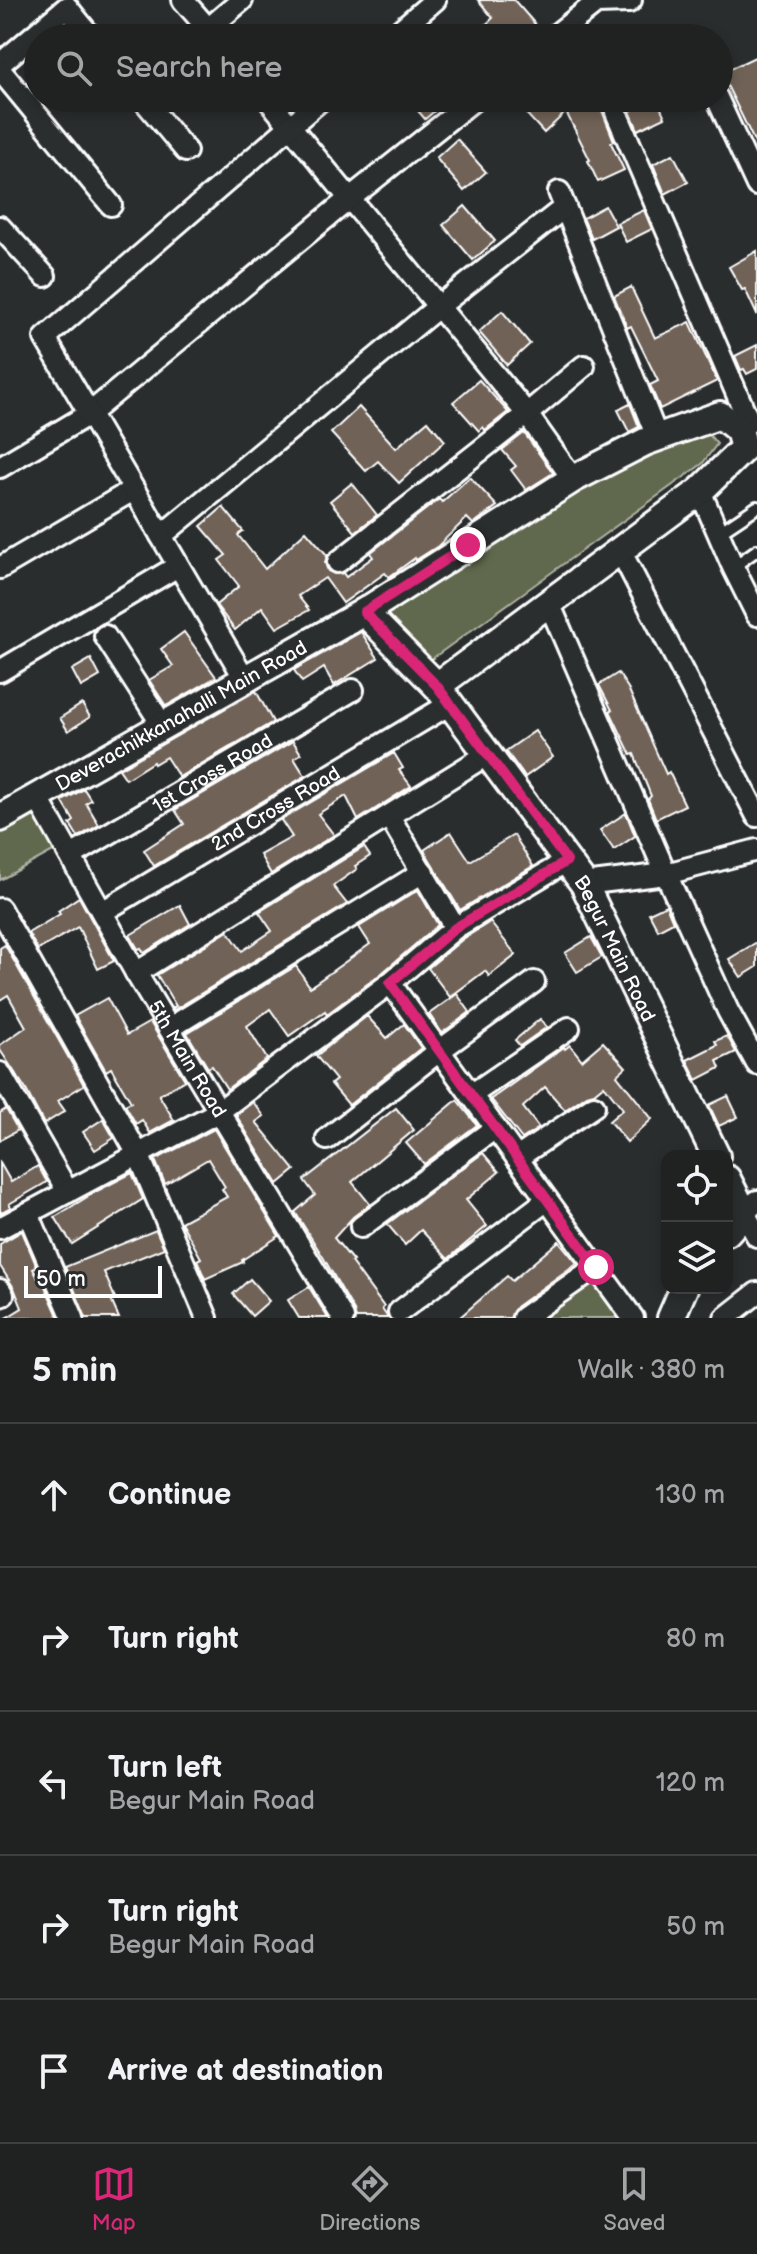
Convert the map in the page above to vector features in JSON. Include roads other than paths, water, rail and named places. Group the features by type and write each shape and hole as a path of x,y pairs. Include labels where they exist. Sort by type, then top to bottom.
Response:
{"street":[{"path":"183,0 204,24"},
{"path":"220,24 242,0"},
{"path":"407,24 435,0"},
{"path":"569,24 596,1 631,0"},
{"path":"48,24 71,4 83,24"},
{"path":"24,46 0,67 24,97"},
{"path":"36,112 111,205"},
{"path":"154,112 186,151"},
{"path":"278,112 527,414 573,479"},
{"path":"245,679 45,338 306,112"},
{"path":"0,467 89,414 458,112"},
{"path":"444,695 549,603 700,491 744,448 748,423 616,112"},
{"path":"723,112 757,185"},
{"path":"161,536 438,307 562,199 657,437"},
{"path":"0,227 45,276"},
{"path":"338,562 584,366"},
{"path":"364,612 573,479 657,437 720,415 748,423"},
{"path":"0,568 133,490"},
{"path":"700,491 757,615"},
{"path":"620,550 757,816"},
{"path":"0,671 178,566"},
{"path":"549,603 666,874 728,1011 757,1064"},
{"name":"Deverachikkanahalli Main Road","path":"0,818 364,612"},
{"name":"Begur Main Road","path":"364,612 444,695 584,884 713,1150"},
{"path":"105,636 163,726"},
{"name":"1st Cross Road","path":"71,856 353,690"},
{"name":"2nd Cross Road","path":"102,912 444,695"},
{"path":"136,973 488,754"},
{"name":"5th Main Road","path":"37,797 136,973 343,1318"},
{"path":"389,816 455,928"},
{"path":"584,884 666,874 757,850"},
{"path":"0,1228 218,1112 390,983 455,928 567,861"},
{"path":"170,1028 423,872"},
{"path":"0,909 139,1156 207,1318"},
{"path":"327,1139 439,1051 534,982"},
{"path":"390,983 633,1318"},
{"path":"471,1095 569,1028"},
{"path":"0,1073 68,1192"},
{"path":"517,1158 594,1106"},
{"path":"361,1227 495,1128"},
{"path":"733,1192 757,1236"},
{"path":"399,1312 547,1200"},
{"path":"28,1213 73,1318"},
{"path":"523,1318 596,1267"},
{"path":"0,1290 3,1295 0,1296"},
{"path":"725,1318 757,1293"},
{"path":"671,1318 681,1294"}],"lane":[{"path":"718,533 757,507"},
{"path":"733,567 757,550"}]}
